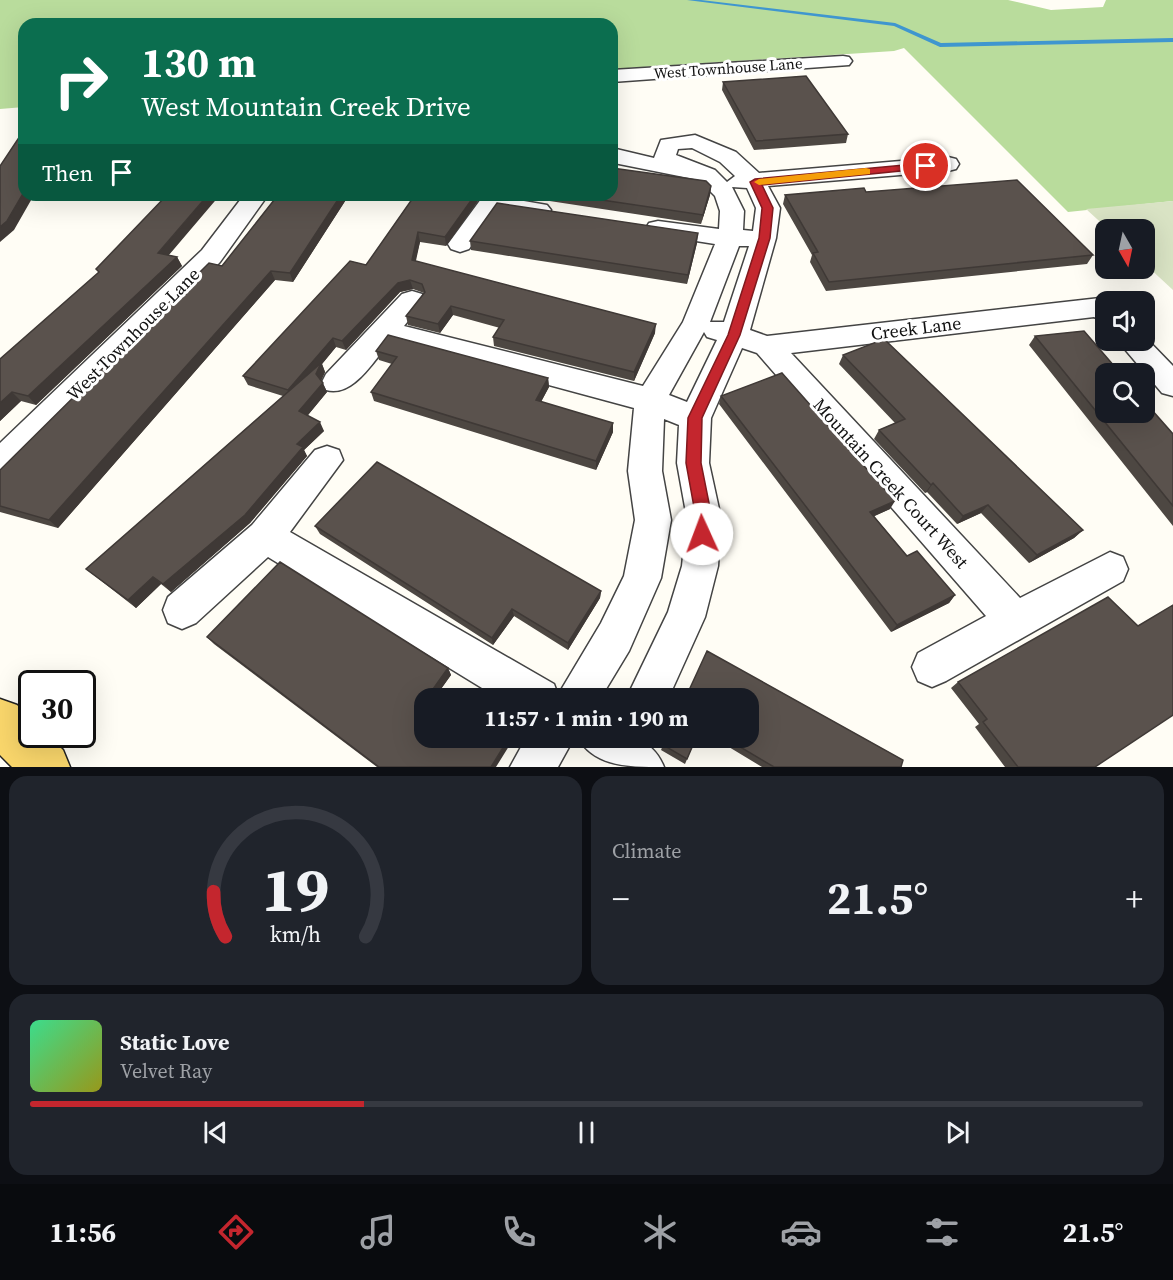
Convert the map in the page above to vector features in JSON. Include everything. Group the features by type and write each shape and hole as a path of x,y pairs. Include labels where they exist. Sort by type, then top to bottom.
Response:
{"main road":[{"path":"0,722 46,767"}],"street":[{"name":"West Townhouse Lane","path":"618,76 843,61"},
{"path":"584,688 615,637 642,578 653,520 645,471 650,400 696,323 730,238 732,211 726,194 707,175 665,158 668,144 695,141 728,157 755,182 768,208 764,238 734,335 695,418 693,463 704,518 700,566 686,617 652,688"},
{"path":"618,156 733,182 755,182 948,164"},
{"name":"West Townhouse Lane","path":"0,464 211,256 251,201"},
{"path":"460,244 492,201"},
{"path":"502,201 558,213"},
{"path":"638,225 730,238 764,238"},
{"path":"337,382 412,300"},
{"name":"Creek Lane","path":"696,323 767,346 1095,311"},
{"path":"385,331 650,400 695,418"},
{"name":"Mountain Creek Court West","path":"767,346 1015,620"},
{"path":"1141,351 1173,386"},
{"path":"182,610 265,536 327,460"},
{"path":"265,536 521,688"},
{"path":"932,667 1110,568"},
{"path":"532,767 545,748"}],"green space":[{"path":"0,0 1008,0 1051,10 1103,7 1106,0 1173,0 1173,201 1068,212 904,48 894,51 618,69 618,18 18,18 18,108 0,109"},
{"path":"1173,201 1173,290 1155,273 1155,219 1097,219 1086,209"}],"building":[{"path":"806,76 848,134 756,141 723,82"},
{"path":"18,139 19,201 7,221 0,227 0,166"},
{"path":"618,169 706,181 711,186 703,215 608,201 618,201"},
{"path":"1017,180 1093,255 829,282 813,253 818,252 785,195 864,188 866,192"},
{"path":"161,201 203,201 158,253 177,257 28,396 12,392 0,403 0,359 99,272 96,269"},
{"path":"273,201 337,201 290,273 271,271 49,520 0,506 0,470 209,263 222,266"},
{"path":"411,201 471,201 445,237 418,232 412,260 656,324 634,372 493,337 504,320 451,306 438,324 406,316 425,292 422,284 410,280 398,283 342,341 333,338 288,390 243,376 350,261 366,265"},
{"path":"497,203 698,233 688,275 470,241"},
{"path":"1084,331 1095,344 1095,351 1101,351 1112,363 1095,363 1095,410 1035,336"},
{"path":"388,335 548,378 536,400 613,423 596,461 371,392 397,357 376,351"},
{"path":"884,339 1083,530 1037,555 988,505 963,516 879,430 905,419 843,355"},
{"path":"321,363 316,374 323,383 299,411 320,422 297,444 303,447 245,515 163,584 153,577 128,600 86,569"},
{"path":"782,373 895,501 870,512 907,556 917,551 955,595 897,625 721,396"},
{"path":"1155,414 1173,434 1173,506 1106,423 1155,423"},
{"path":"377,462 601,591 568,643 512,609 492,638 315,526"},
{"path":"280,562 448,668 434,688 414,688 414,748 503,748 491,767 379,767 207,637"},
{"path":"1108,597 1138,626 1173,605 1173,715 1095,767 1018,767 983,722 987,719 958,682"},
{"path":"707,651 903,760 901,767 774,767 742,748 759,748 759,688 690,688"},
{"path":"668,748 692,748 687,759"}],"waterway":[{"path":"689,0 895,25 940,45 1173,40"}],"slow traffic":[{"path":"759,182 866,171"}],"route":[{"path":"702,534 704,518 693,463 695,418 712,377 734,335 764,238 768,208 755,182 926,166"}]}
